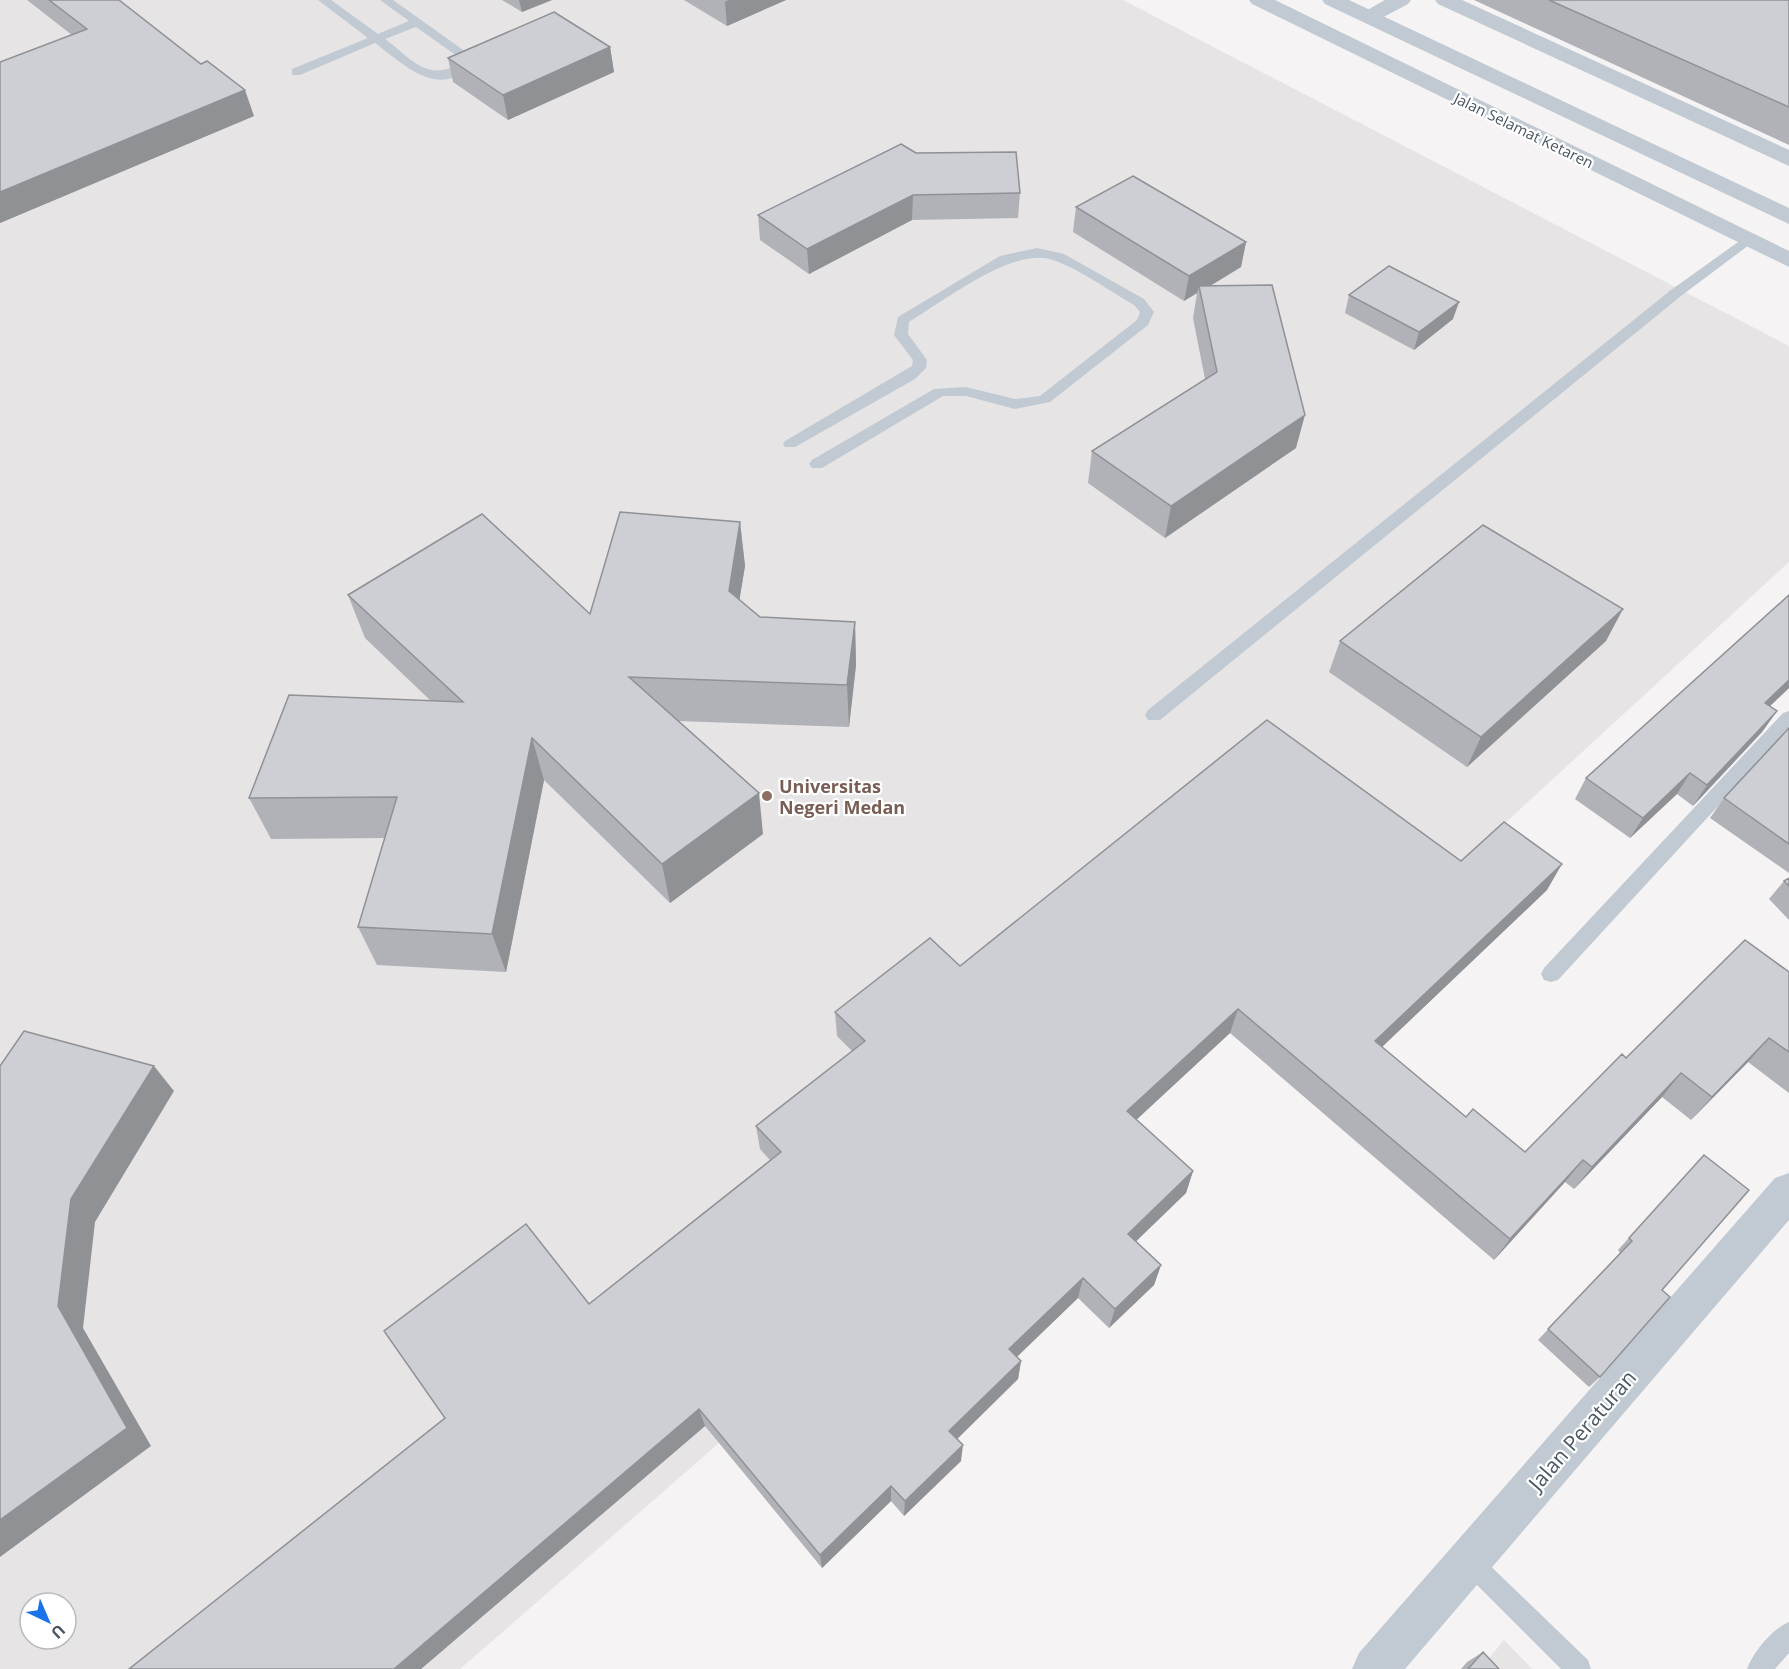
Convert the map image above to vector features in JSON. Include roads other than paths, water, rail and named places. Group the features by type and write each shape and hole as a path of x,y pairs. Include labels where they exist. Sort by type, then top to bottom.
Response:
{"street":[{"name":"Jalan Selamat Ketaren","path":"1259,0 1789,260"},
{"name":"Jalan Selamat Ketaren","path":"1332,0 1789,217"},
{"path":"1369,17 1401,0"},
{"path":"1445,0 1789,159"},
{"path":"1465,101 1502,81"},
{"name":"Jalan Peraturan","path":"1375,1669 1789,1191"}],"lane":[{"path":"324,0 374,39 426,75 445,76 463,67 465,59 462,54 386,0"},
{"path":"296,72 417,22"},
{"path":"1154,716 1676,293 1748,239"},
{"path":"789,444 910,376 919,368 920,360 901,335 903,320 1015,255 1037,252 1059,257 1139,302 1147,312 1143,322 1044,399 1033,403 1012,405 958,390 939,392 817,464"},
{"path":"1551,974 1789,718"},
{"path":"1468,1561 1579,1669"},
{"path":"1759,1669 1789,1634"}],"place":[{"name":"Universitas Negeri Medan","path":"767,796"}]}
